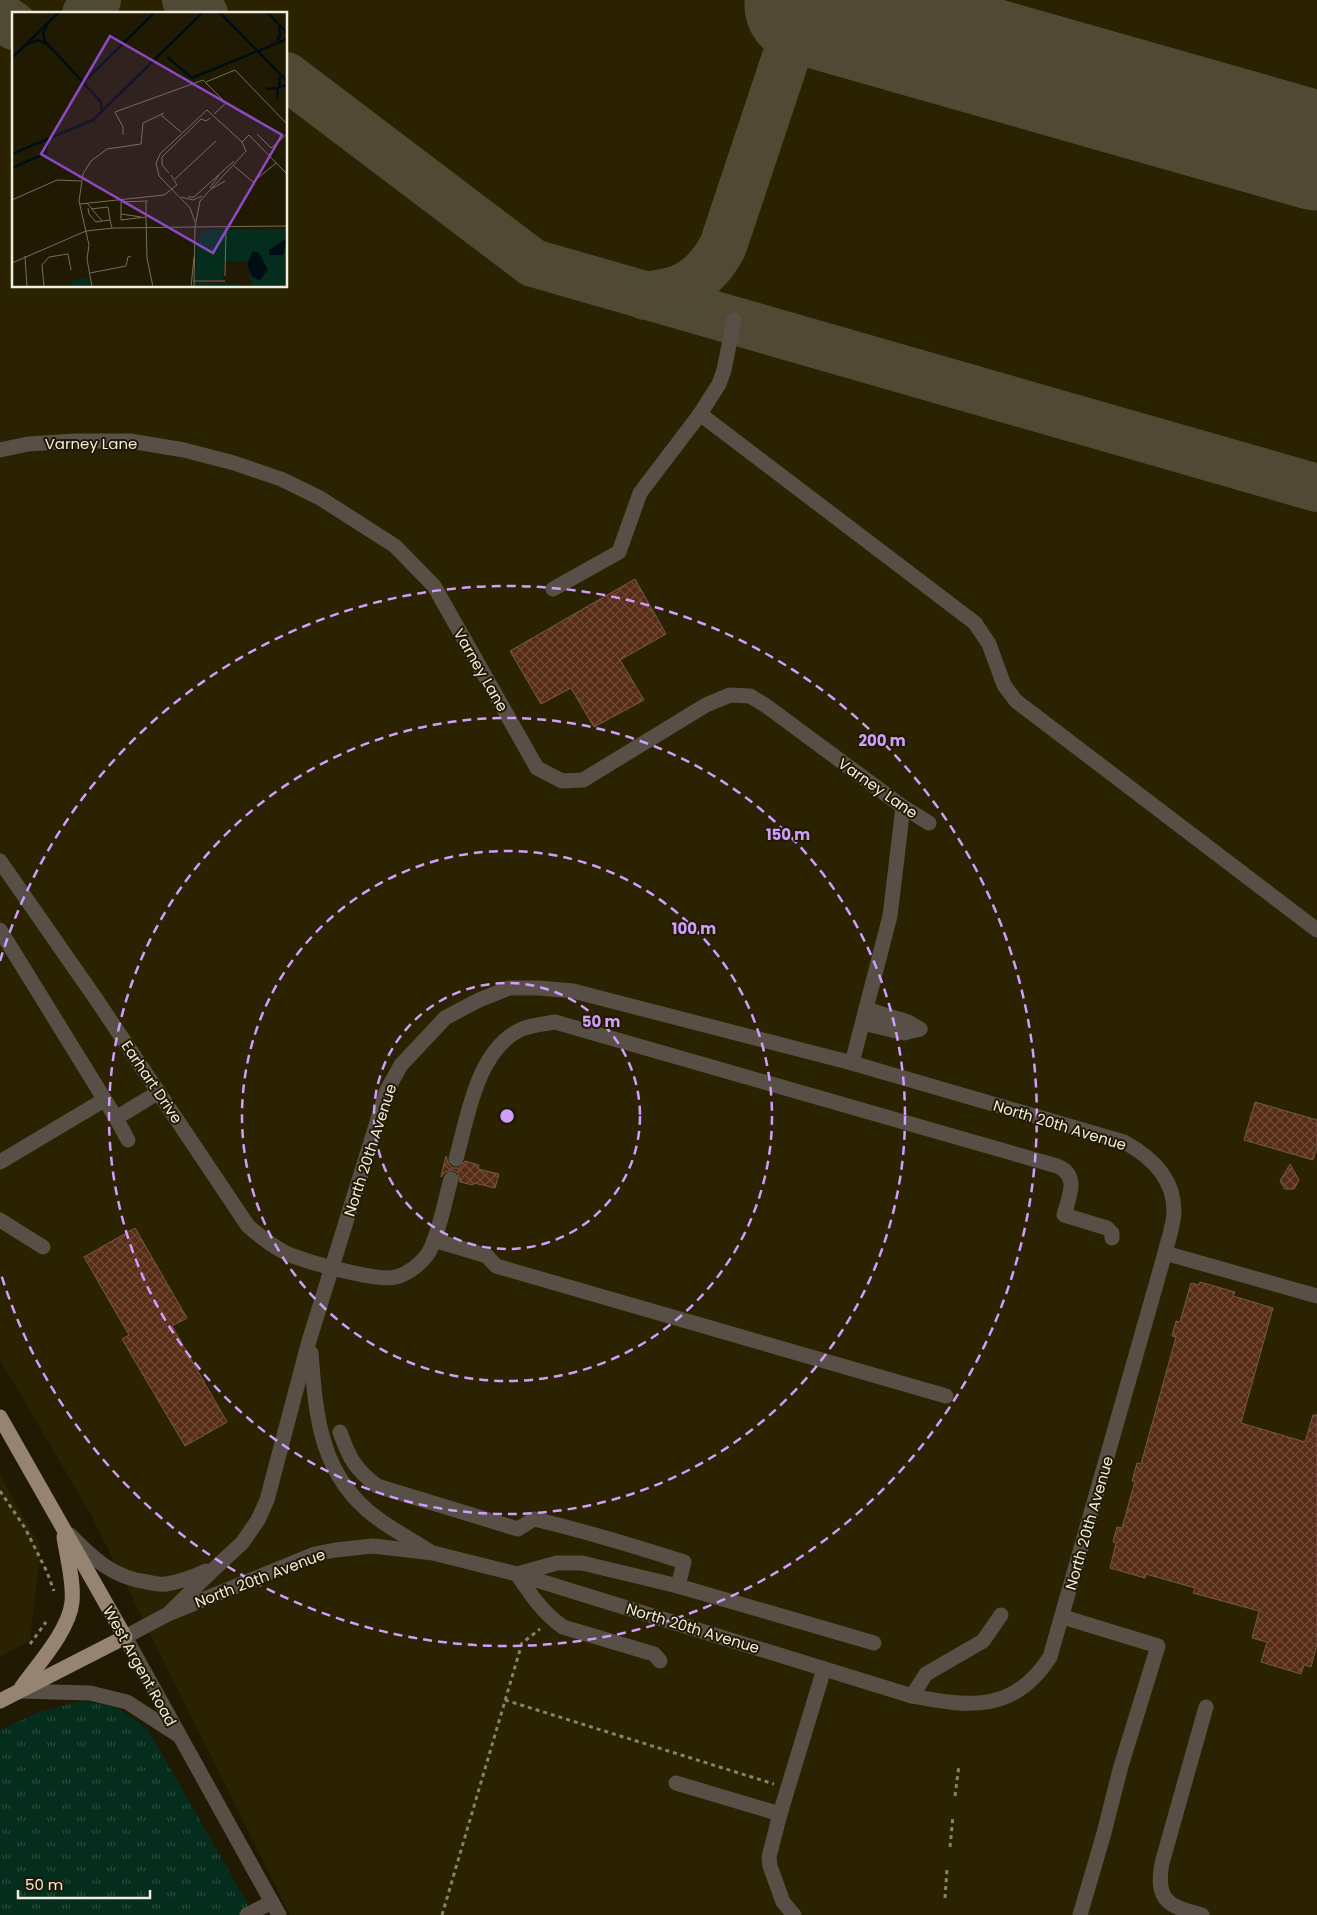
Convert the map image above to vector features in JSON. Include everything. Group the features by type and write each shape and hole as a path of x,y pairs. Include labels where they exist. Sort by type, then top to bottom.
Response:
{"main road":[{"name":"West Argent Road","path":"0,1417 125,1637"},
{"path":"19,1691 56,1638 70,1611 72,1589 63,1528"},
{"path":"0,1701 125,1637"}],"street":[{"path":"553,588 619,552 640,493 700,414 719,384 724,370 734,320"},
{"path":"700,414 975,623 989,644 1004,685 1016,701 1317,930"},
{"name":"Varney Lane","path":"0,450 28,444 75,441 130,441 184,450 234,463 281,479 320,498 395,546 434,586 537,768 562,781 583,780 706,705 730,695 750,696 765,705 902,807 929,823"},
{"path":"852,1063 890,916 902,807"},
{"name":"Earhart Drive","path":"0,861 53,934 248,1226 268,1243 289,1254 333,1267 378,1278 395,1277 418,1264 428,1253 434,1240 451,1179"},
{"path":"0,930 128,1140"},
{"name":"North 20th Avenue","path":"125,1637 168,1614 315,1554 373,1546 433,1553 517,1574 912,1696 951,1703 976,1704 994,1702 1010,1695 1037,1676 1044,1668 1050,1657 1063,1617 1174,1211 1172,1198 1162,1173 1139,1150 1124,1142 852,1063 573,991 509,988 478,1000 444,1018 401,1065 387,1090 310,1341 278,1463 264,1507 258,1520 242,1543 168,1614"},
{"path":"456,1159 480,1075 488,1058 510,1036 520,1030 534,1025 555,1022 1064,1169 1070,1176 1071,1186 1064,1215 1107,1228 1112,1232 1112,1238"},
{"path":"116,1118 159,1092"},
{"path":"0,1162 104,1100"},
{"path":"0,1220 43,1247"},
{"path":"434,1240 487,1256 496,1266 946,1396"},
{"path":"1164,1253 1317,1296"},
{"path":"310,1341 316,1411 321,1434 328,1454 343,1484 377,1518 433,1553"},
{"path":"340,1432 347,1454 362,1474 378,1486 518,1528 534,1519 582,1530 684,1562 678,1586"},
{"path":"63,1528 92,1557 116,1573 137,1581 164,1584 186,1580 215,1568"},
{"path":"660,1661 654,1654 563,1627 552,1619 532,1597 517,1574 557,1563 582,1563 678,1586 874,1642"},
{"path":"912,1696 926,1674 983,1641 1001,1615"},
{"path":"1063,1617 1158,1646 1121,1766 1080,1915"},
{"name":"West Argent Road","path":"125,1637 275,1908"},
{"path":"794,1915 783,1902 770,1866 769,1857 780,1814 824,1669"},
{"path":"19,1691 90,1693 127,1702 180,1736"},
{"path":"1202,1915 1176,1908 1171,1904 1160,1890 1159,1879 1206,1707"},
{"path":"676,1783 780,1814"},
{"path":"248,1915 275,1908"}],"path":[{"path":"0,1491 25,1528 47,1572 55,1594"},
{"path":"30,1644 48,1620"},
{"path":"442,1915 522,1643 547,1624"},
{"path":"505,1700 777,1785"},
{"path":"955,1796 959,1765"},
{"path":"950,1847 953,1816"},
{"path":"945,1898 947,1869"}],"shaded area":[{"path":"0,0 1317,0 1317,1915 290,1915 89,1511 0,1360"},
{"path":"0,1475 41,1548 30,1641 0,1657"}],"green space":[{"path":"82,1701 115,1706 147,1728 254,1915 0,1915 0,1730 39,1712"}],"building":[{"path":"635,579 666,634 620,660 644,700 594,727 571,688 541,704 510,651"},
{"path":"1255,1102 1317,1120 1317,1147 1313,1160 1244,1140"},
{"path":"446,1156 449,1165 453,1168 459,1168 465,1161 479,1165 478,1169 499,1174 495,1188 460,1182 458,1173 453,1170 445,1172 441,1177"},
{"path":"1290,1164 1299,1180 1294,1189 1285,1189 1280,1181"},
{"path":"135,1228 187,1318 172,1326 227,1422 185,1446 122,1339 129,1335 84,1257"},
{"path":"1200,1282 1235,1292 1233,1296 1273,1308 1241,1423 1305,1442 1313,1415 1317,1415 1317,1645 1311,1667 1304,1665 1301,1674 1261,1662 1267,1642 1252,1638 1259,1611 1193,1593 1195,1588 1146,1574 1145,1578 1110,1568 1116,1543 1113,1542 1117,1527 1122,1528 1135,1481 1132,1481 1137,1463 1141,1464 1176,1337 1172,1336 1176,1321 1180,1322 1191,1283 1199,1285"}],"taxiway":[{"path":"88,12 97,0"},
{"path":"186,0 201,12"},
{"path":"645,296 676,290 691,283 704,272 723,246 805,0"},
{"path":"0,16 12,25"},
{"path":"288,78 533,263 1317,488"}],"runway":[{"path":"804,5 1317,151"}]}
